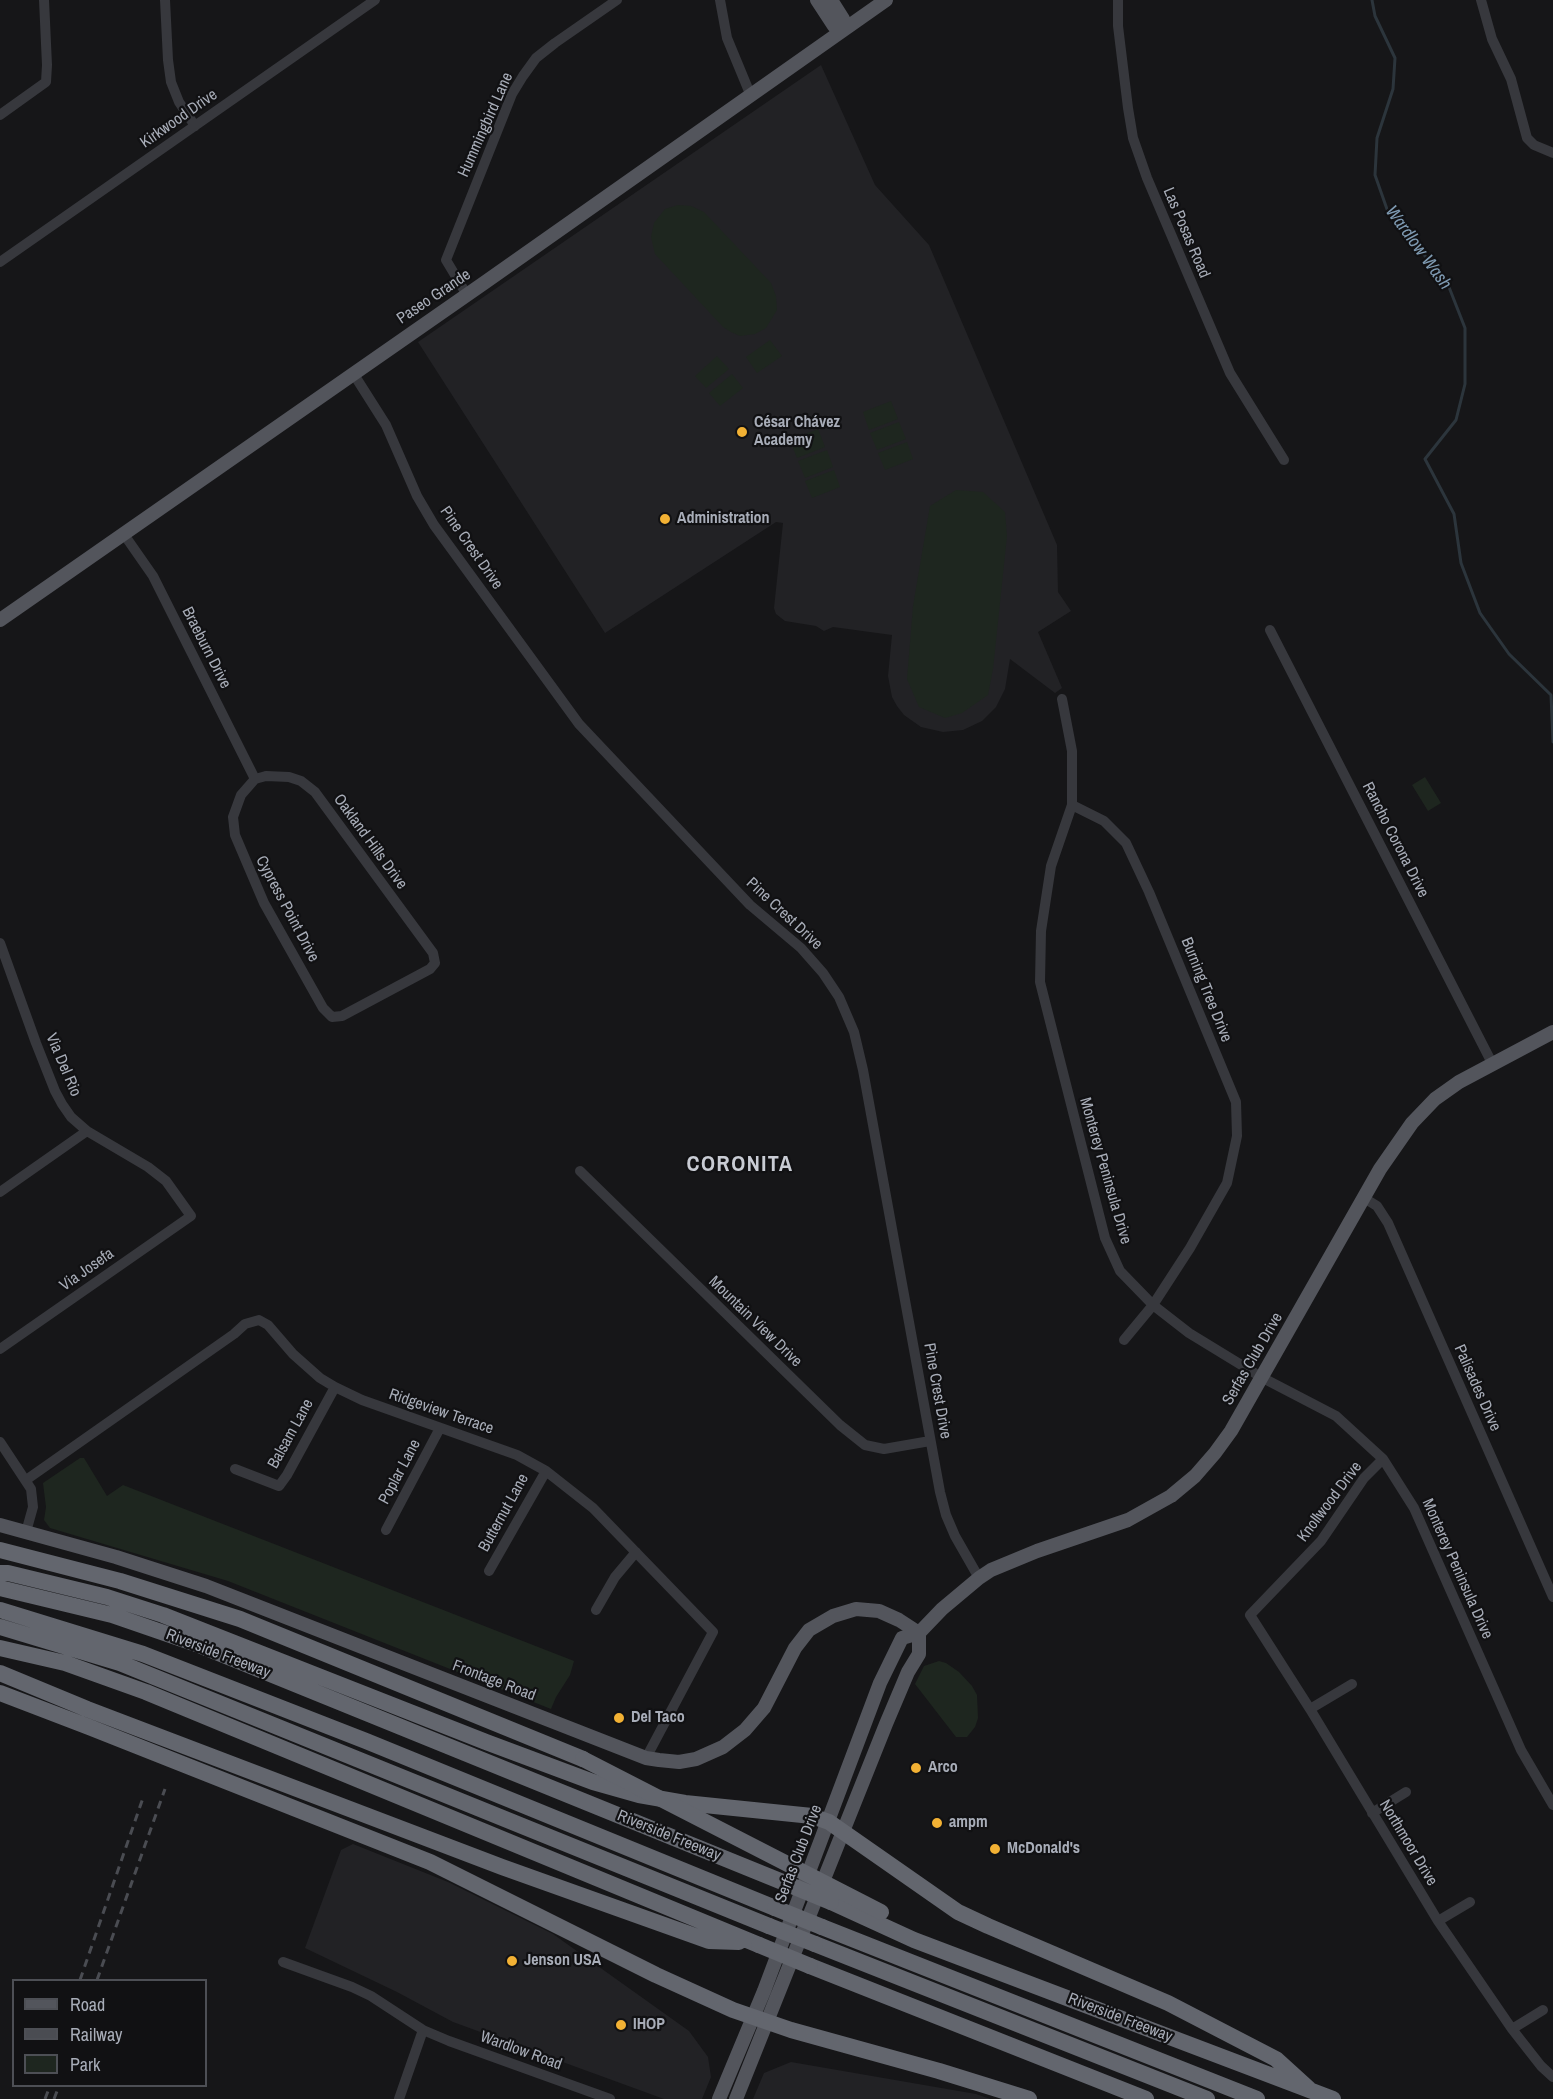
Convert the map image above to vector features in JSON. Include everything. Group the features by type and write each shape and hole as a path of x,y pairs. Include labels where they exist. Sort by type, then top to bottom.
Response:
{"highway":[{"path":"0,1550 120,1581 240,1619 583,1759 881,1912 914,1940"},
{"path":"0,1573 107,1597 163,1615 593,1782 639,1795 685,1803 812,1816 829,1822 958,1912 1168,2003 1276,2060 1309,2089"},
{"name":"Riverside Freeway","path":"0,1588 112,1615 199,1645 785,1883 914,1940 1333,2099"},
{"path":"0,1610 143,1654 366,1741 822,1927 1257,2099"},
{"path":"0,1628 120,1663 769,1926 1207,2099"},
{"path":"0,1647 65,1663 146,1692 810,1966 1146,2099"},
{"path":"0,1673 36,1689 502,1867 709,1941 756,1944"},
{"path":"0,1694 100,1731 430,1862 656,1975 760,2020 1029,2099"}],"main road":[{"path":"817,0 834,26 843,29 843,20 831,0"},
{"name":"Paseo Grande","path":"0,620 886,0"},
{"name":"Serfas Club Drive","path":"736,2099 760,2020 829,1822 880,1683 903,1638 920,1633 942,1609 991,1570 1037,1551 1128,1520 1171,1496 1195,1476 1231,1431 1392,1150 1412,1123 1435,1099 1459,1082 1553,1032"},
{"name":"Frontage Road","path":"0,1525 116,1557 206,1586 646,1758 679,1762 696,1759 723,1747 745,1730 764,1708 795,1648 809,1630 833,1616 856,1609 879,1611 900,1620 920,1633"},
{"name":"Serfas Club Drive","path":"719,2099 760,2020 844,1832 886,1724 908,1672 919,1654 920,1633"}],"street":[{"path":"0,115 46,82 44,0"},
{"path":"165,0 171,82 179,102 195,126"},
{"name":"Kirkwood Drive","path":"0,262 375,0"},
{"name":"Hummingbird Lane","path":"467,295 446,260 512,94 536,58 617,0"},
{"path":"720,0 727,38 751,96"},
{"name":"Las Posas Road","path":"1118,0 1118,26 1128,108 1133,138 1147,178 1230,373 1284,460"},
{"path":"1480,0 1492,39 1511,79 1527,138 1534,145 1553,153"},
{"name":"Pine Crest Drive","path":"353,373 379,411 417,496 434,525 579,724 750,904 801,948 823,973 839,998 854,1032 863,1070 930,1441 946,1515 979,1578"},
{"name":"Braeburn Drive","path":"123,534 153,576 255,779"},
{"name":"Rancho Corona Drive","path":"1270,630 1492,1063"},
{"path":"1062,699 1072,751 1072,805"},
{"name":"Oakland Hills Drive","path":"255,779 289,777 301,781 315,792 433,952 435,963 424,973 342,1016 332,1017"},
{"name":"Cypress Point Drive","path":"255,779 241,795 236,805 233,817 235,835 264,903 323,1008 332,1017"},
{"name":"Burning Tree Drive","path":"1072,805 1104,821 1126,843 1149,892 1236,1102 1237,1136 1227,1183 1191,1248 1153,1305 1124,1340"},
{"name":"Monterey Peninsula Drive","path":"1072,805 1051,866 1041,931 1040,982 1105,1238 1120,1271 1153,1305 1190,1333 1261,1377 1336,1416 1383,1459 1414,1508 1521,1750 1553,1805"},
{"name":"Via Del Rio","path":"0,943 55,1091 71,1117 87,1131 148,1167 166,1181 191,1216"},
{"path":"0,1192 87,1131"},
{"name":"Mountain View Drive","path":"580,1171 840,1425 865,1445 884,1449 930,1441"},
{"name":"Palisades Drive","path":"1364,1198 1377,1206 1388,1222 1553,1597"},
{"name":"Via Josefa","path":"0,1348 191,1216"},
{"name":"Ridgeview Terrace","path":"26,1480 245,1324 259,1320 268,1325 293,1354 334,1387 362,1401 517,1455 546,1471 593,1508 713,1632 646,1758"},
{"name":"Balsam Lane","path":"235,1469 279,1486 334,1387"},
{"name":"Poplar Lane","path":"386,1530 440,1428"},
{"path":"0,1442 31,1489 33,1507 26,1532"},
{"name":"Knollwood Drive","path":"1250,1615 1321,1541 1364,1478 1383,1459"},
{"name":"Butternut Lane","path":"489,1571 546,1471"},
{"path":"596,1610 615,1577 636,1552"},
{"name":"Northmoor Drive","path":"1250,1615 1310,1709 1438,1921 1512,2029 1541,2066 1553,2077"},
{"path":"1310,1709 1352,1684"},
{"path":"1372,1813 1406,1792"},
{"path":"1438,1921 1470,1902"},
{"name":"Wardlow Road","path":"283,1962 352,1986 423,2030 449,2041 610,2099"},
{"path":"1512,2029 1543,2010"},
{"path":"399,2099 423,2030"}],"shaded area":[{"name":"César Chávez Academy","path":"821,65 875,185 929,245 1057,545 1058,592 1071,611 1038,632 1062,688 1055,693 1010,659 1005,689 996,707 982,721 963,730 943,732 921,727 904,715 897,706 892,697 888,676 892,635 833,627 824,631 816,626 785,621 776,614 774,608 783,523 776,522 605,633 418,342"},
{"path":"353,1844 448,1882 553,1934 689,2031 708,2057 711,2077 702,2099 664,2099 453,2022 305,1948 341,1850"},
{"path":"791,2062 976,2094 990,2099 753,2099 764,2073"}],"green space":[{"path":"678,205 691,206 704,212 771,283 776,296 777,310 766,328 755,334 740,336 723,327 655,254 651,237 654,223 665,209"},
{"path":"770,340 782,356 757,373 746,357"},
{"path":"717,356 729,369 706,388 695,376"},
{"path":"732,374 743,388 720,406 709,393"},
{"path":"891,401 898,419 869,430 863,412"},
{"path":"899,422 906,439 877,450 870,433"},
{"path":"818,429 825,447 797,458 790,440"},
{"path":"907,442 913,459 885,470 878,453"},
{"path":"827,450 833,467 805,478 798,461"},
{"path":"834,470 840,487 812,498 805,481"},
{"path":"956,490 983,492 1005,512 1007,536 993,669 988,695 962,713 945,718 919,707 907,679 913,606 930,506"},
{"path":"1425,777 1441,803 1428,811 1412,785"},
{"path":"80,1458 84,1458 107,1496 123,1485 574,1661 570,1675 551,1709 228,1581 50,1528 44,1520 46,1507 43,1483"},
{"path":"939,1661 959,1672 977,1695 978,1718 975,1727 967,1737 956,1737 915,1684 924,1666"}],"waterway":[{"name":"Wardlow Wash","path":"1372,0 1375,16 1395,58 1393,89 1377,138 1375,175 1388,212 1447,282 1465,328 1465,384 1456,420 1425,459 1454,514 1461,563 1480,613 1509,654 1551,695 1553,742"}],"railway":[{"path":"97,1979 165,1789"},
{"path":"80,1979 144,1795"},
{"path":"45,2099 50,2087"},
{"path":"54,2099 59,2087"}],"place":[{"name":"César Chávez Academy","path":"742,432"},
{"name":"Administration","path":"665,519"},
{"name":"Del Taco","path":"619,1718"},
{"name":"Arco","path":"916,1768"},
{"name":"ampm","path":"937,1823"},
{"name":"McDonald's","path":"995,1849"},
{"name":"Jenson USA","path":"512,1961"},
{"name":"IHOP","path":"621,2025"}],"district":[{"name":"CORONITA","path":"740,1165"}]}
